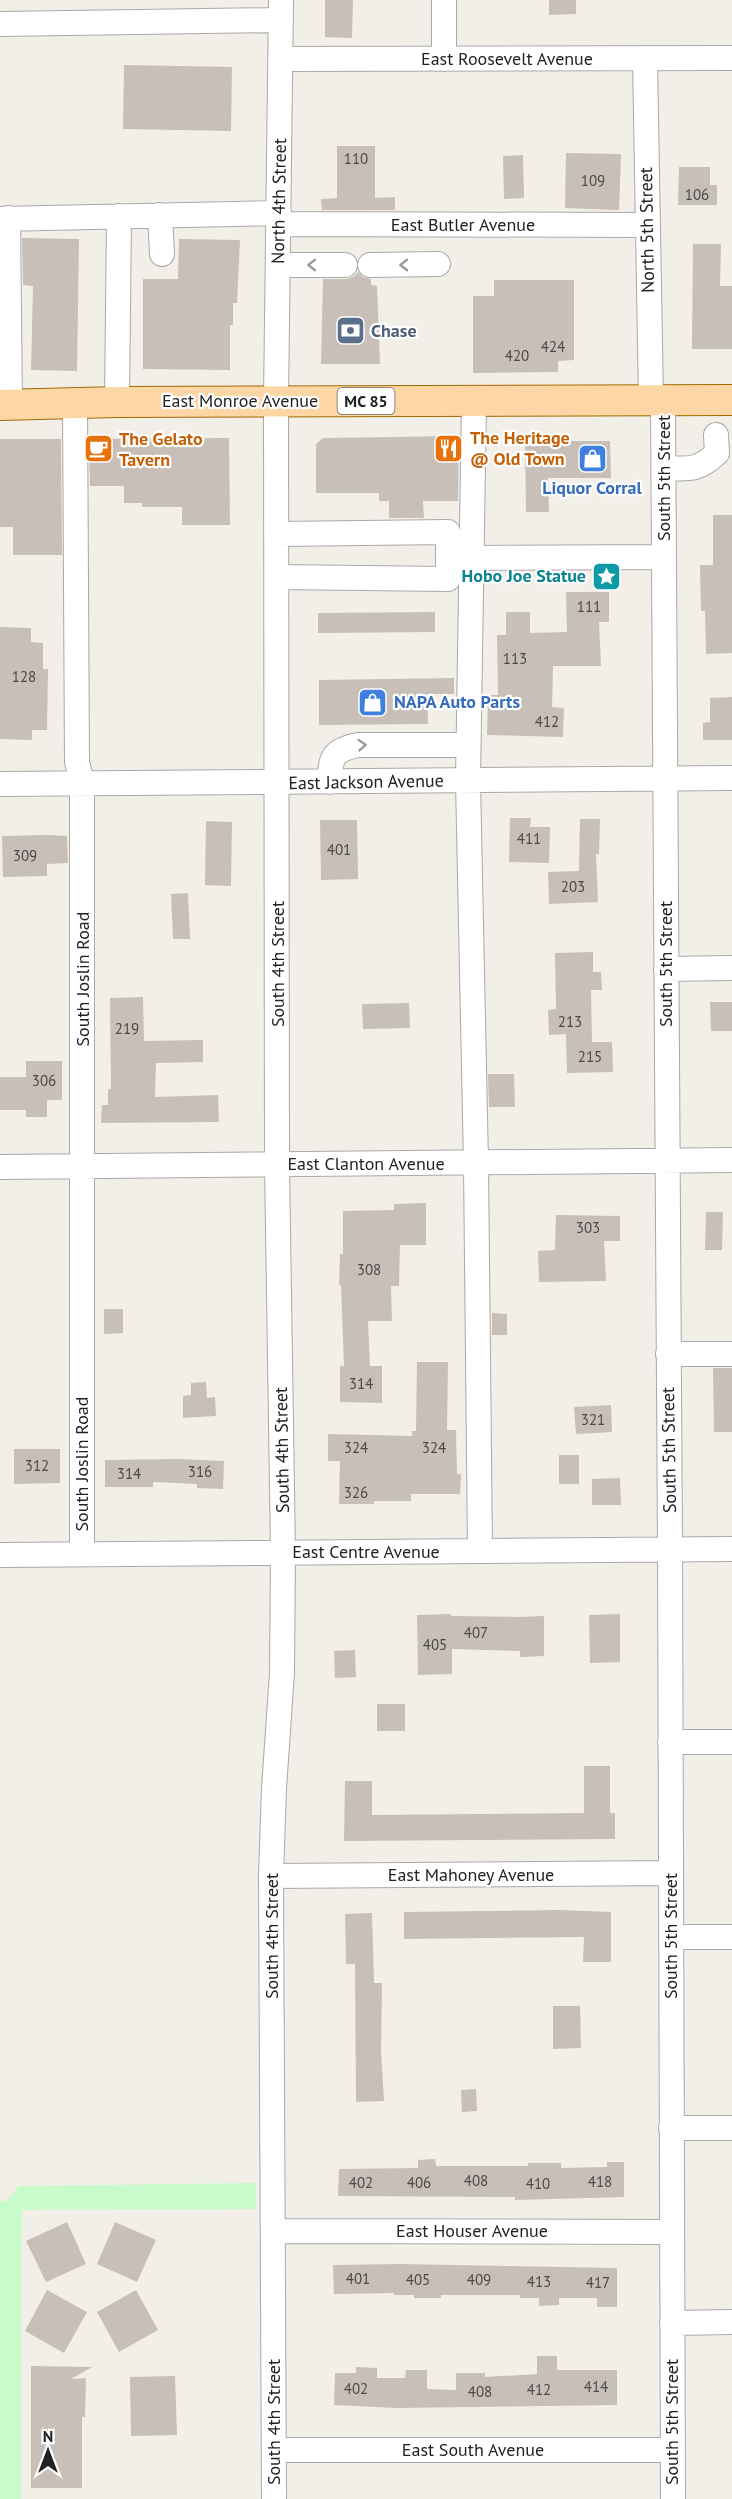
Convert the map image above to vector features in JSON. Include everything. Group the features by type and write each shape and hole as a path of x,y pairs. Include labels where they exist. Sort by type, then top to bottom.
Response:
{"main road":[{"name":"East Monroe Avenue","path":"5,405 117,402 721,400"}],"street":[{"path":"444,0 444,59"},
{"path":"0,24 163,11 281,10"},
{"name":"North 4th Street","path":"276,401 281,10"},
{"name":"North 5th Street","path":"645,58 647,225 657,400"},
{"name":"East Roosevelt Avenue","path":"281,59 732,58"},
{"path":"160,215 162,254"},
{"name":"East Butler Avenue","path":"4,218 160,215 647,225"},
{"path":"117,402 119,216"},
{"path":"4,218 5,405"},
{"path":"370,265 438,264"},
{"path":"278,265 345,265"},
{"name":"South 5th Street","path":"657,400 664,468 673,2499"},
{"path":"664,468 691,469 703,466 717,453 724,435 721,400"},
{"name":"South 4th Street","path":"274,2499 271,1876 282,1673 283,1553 277,1164 276,401"},
{"path":"474,401 462,560 476,1163 480,1551"},
{"name":"South Joslin Road","path":"75,403 77,762 82,783 84,1167 81,1197 82,1554"},
{"path":"277,534 448,532 462,560"},
{"path":"462,560 664,557"},
{"path":"277,577 448,579 462,560"},
{"path":"330,782 330,766 335,754 341,748 358,745 468,745"},
{"name":"East Jackson Avenue","path":"0,784 732,778"},
{"path":"666,969 732,968"},
{"name":"East Clanton Avenue","path":"0,1167 732,1160"},
{"path":"668,1354 732,1354"},
{"name":"East Centre Avenue","path":"0,1555 732,1549"},
{"path":"670,1742 732,1742"},
{"name":"East Mahoney Avenue","path":"271,1876 671,1873"},
{"path":"671,1937 732,1937"},
{"path":"671,2128 732,2127"},
{"name":"East Houser Avenue","path":"273,2230 672,2232"},
{"path":"672,2323 732,2322"},
{"name":"East South Avenue","path":"274,2450 673,2450"}],"green space":[{"path":"256,2183 256,2209 22,2210 21,2499 0,2499 0,2201 6,2201 19,2186"}],"building":[{"path":"325,0 353,0 352,38 325,37"},
{"path":"549,0 576,0 576,14 549,15"},
{"path":"124,65 232,67 231,131 123,129"},
{"path":"337,146 375,146 375,198 395,197 395,210 322,210 321,199 337,198"},
{"path":"566,153 621,154 619,210 565,208"},
{"path":"523,155 524,198 504,199 503,156"},
{"path":"679,167 710,167 710,185 717,185 717,205 678,205"},
{"path":"22,238 79,239 77,371 31,370 33,286 23,285"},
{"path":"179,239 240,240 237,303 233,303 233,325 230,325 230,370 143,369 143,279 178,279"},
{"path":"693,244 721,244 720,286 732,286 732,349 692,349"},
{"name":"Chase","path":"358,272 363,277 371,279 371,285 377,286 380,364 321,364 323,279 346,279"},
{"path":"494,280 574,280 574,360 558,361 558,372 473,373 473,296 494,296"},
{"path":"459,436 458,501 423,501 424,518 389,518 389,501 379,501 379,493 316,493 316,444 323,438"},
{"path":"554,436 554,441 610,441 611,478 548,478 549,512 526,512 525,437"},
{"path":"229,438 230,525 182,525 182,507 142,507 142,503 124,503 124,486 90,486 89,439"},
{"path":"0,439 61,439 62,555 13,555 13,527 0,527"},
{"path":"713,515 732,515 732,653 706,654 705,611 701,611 700,565 713,565"},
{"path":"566,592 609,592 609,622 599,622 601,666 553,666 552,707 564,708 563,737 487,735 488,695 498,695 497,635 506,635 506,612 530,612 530,633 567,632"},
{"path":"435,612 435,632 318,633 318,613"},
{"path":"0,627 31,628 31,642 43,643 43,669 48,669 47,730 32,730 32,740 0,739"},
{"name":"NAPA Auto Parts","path":"454,678 454,694 427,694 428,724 319,725 319,680"},
{"path":"732,697 732,740 703,740 703,723 710,722 710,698"},
{"path":"510,818 531,818 530,827 550,827 549,863 509,862"},
{"path":"580,819 600,819 599,854 596,854 598,902 549,904 548,872 579,871"},
{"path":"320,820 357,820 358,879 321,880"},
{"path":"206,821 232,822 231,886 205,885"},
{"path":"2,836 67,836 68,863 47,864 47,876 3,877"},
{"path":"188,893 190,939 173,939 171,894"},
{"path":"593,952 593,972 601,972 602,990 591,990 592,1042 612,1042 613,1072 567,1073 566,1034 549,1035 548,1010 556,1009 555,953"},
{"path":"143,997 144,1041 203,1040 203,1062 156,1063 155,1097 218,1095 219,1122 101,1123 102,1105 108,1105 108,1089 111,1089 110,998"},
{"path":"710,1002 732,1002 732,1031 711,1031"},
{"path":"409,1003 410,1028 363,1029 362,1004"},
{"path":"26,1061 62,1061 62,1100 47,1100 47,1117 26,1117 26,1110 0,1110 0,1077 26,1077"},
{"path":"488,1074 514,1074 515,1107 489,1107"},
{"path":"426,1203 426,1245 400,1245 399,1286 391,1286 392,1321 368,1321 370,1366 382,1366 382,1403 340,1402 340,1366 344,1366 341,1285 339,1285 340,1254 343,1254 343,1211 394,1210 394,1204"},
{"path":"706,1212 723,1212 722,1250 705,1250"},
{"path":"556,1215 620,1216 620,1241 604,1241 606,1281 539,1282 538,1251 555,1250"},
{"path":"104,1309 123,1309 123,1333 104,1334"},
{"path":"492,1313 507,1314 507,1335 492,1335"},
{"path":"417,1362 448,1362 447,1430 456,1430 457,1474 461,1474 460,1494 411,1494 411,1501 339,1504 340,1461 328,1461 328,1434 412,1436 412,1431 416,1431"},
{"path":"713,1368 732,1368 732,1432 714,1432"},
{"path":"206,1382 207,1398 215,1397 216,1416 183,1418 183,1396 191,1395 191,1383"},
{"path":"611,1405 612,1432 576,1434 574,1407"},
{"path":"14,1449 60,1449 60,1483 14,1484"},
{"path":"559,1455 579,1455 579,1484 559,1484"},
{"path":"105,1460 224,1461 223,1489 197,1488 197,1484 153,1482 153,1487 105,1487"},
{"path":"620,1478 621,1505 592,1505 592,1479"},
{"path":"451,1614 451,1616 544,1616 544,1656 520,1657 520,1651 452,1649 452,1674 418,1675 417,1615"},
{"path":"620,1614 620,1662 590,1663 589,1615"},
{"path":"355,1650 356,1677 335,1678 334,1651"},
{"path":"377,1704 405,1704 405,1731 377,1731"},
{"path":"584,1766 610,1766 610,1813 615,1813 615,1839 344,1841 345,1781 372,1781 372,1815 584,1813"},
{"path":"559,1910 611,1912 611,1962 583,1962 584,1937 404,1939 404,1912"},
{"path":"372,1913 374,1983 382,1983 381,2051 384,2101 356,2102 355,1964 346,1964 345,1914"},
{"path":"553,2006 580,2006 581,2048 553,2049"},
{"path":"476,2089 477,2111 462,2112 461,2090"},
{"path":"435,2159 436,2166 528,2166 528,2163 561,2163 561,2168 607,2167 607,2162 624,2162 624,2197 515,2200 515,2197 338,2196 339,2169 418,2168 418,2160"},
{"path":"67,2222 86,2264 46,2282 26,2241"},
{"path":"115,2222 156,2240 137,2282 97,2264"},
{"path":"333,2265 617,2268 617,2307 597,2307 597,2298 559,2298 559,2305 539,2306 539,2298 520,2298 520,2295 441,2295 441,2298 414,2298 414,2295 394,2295 394,2293 334,2294"},
{"path":"47,2290 87,2312 64,2353 25,2331"},
{"path":"136,2290 158,2330 119,2352 97,2312"},
{"path":"537,2356 557,2356 557,2370 617,2370 617,2405 396,2408 334,2405 335,2373 356,2373 356,2367 377,2368 377,2378 405,2378 406,2370 427,2370 427,2389 456,2390 456,2373 485,2373 485,2377 537,2374"},
{"path":"31,2366 92,2367 71,2379 86,2378 85,2417 82,2417 82,2488 31,2488"},
{"path":"175,2376 177,2435 131,2436 130,2377"}],"place":[{"name":"Chase","path":"350,331"},
{"name":"The Heritage @ Old Town","path":"449,448"},
{"name":"The Gelato Tavern","path":"98,449"},
{"name":"Liquor Corral","path":"592,459"},
{"name":"Hobo Joe Statue","path":"607,576"},
{"name":"NAPA Auto Parts","path":"373,702"}]}
